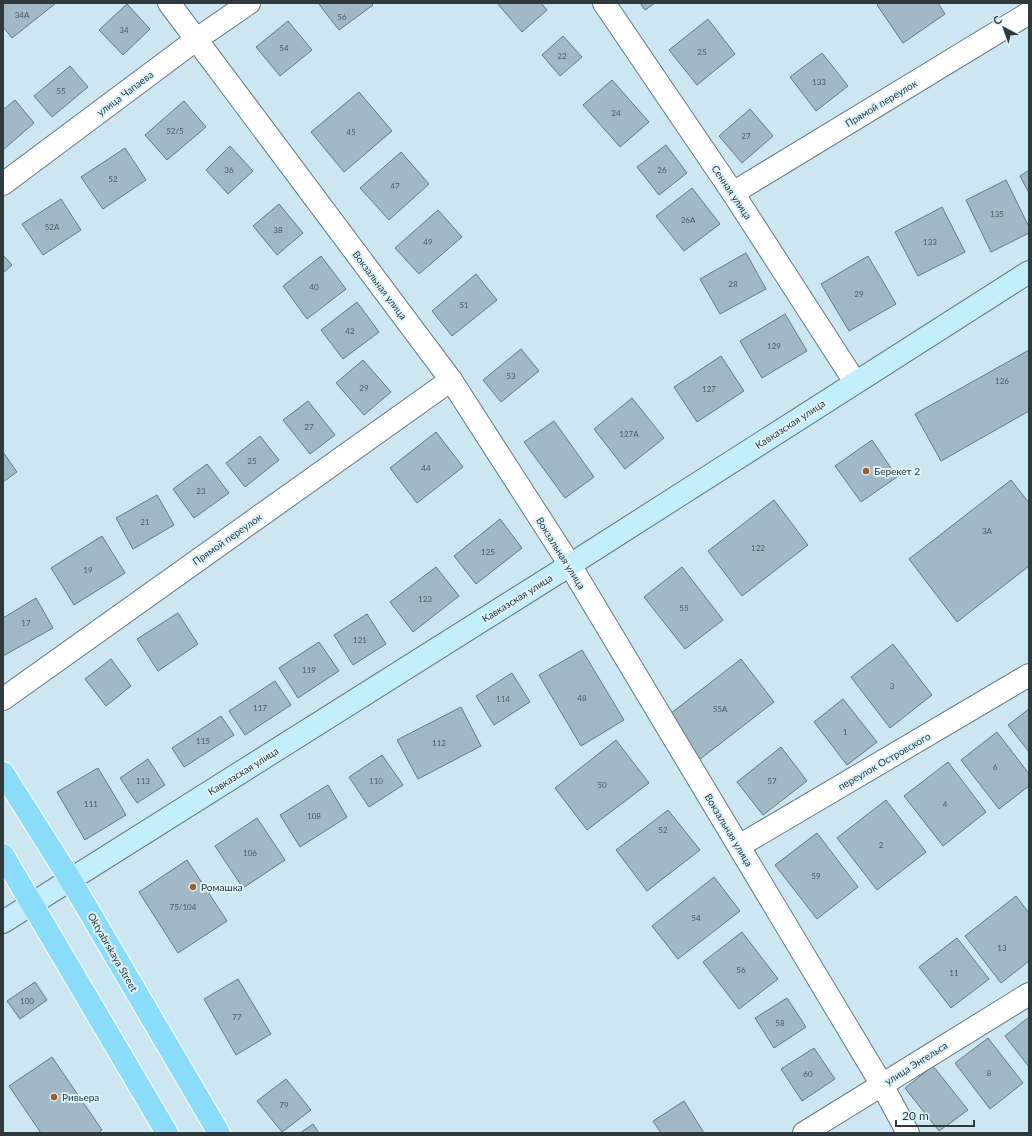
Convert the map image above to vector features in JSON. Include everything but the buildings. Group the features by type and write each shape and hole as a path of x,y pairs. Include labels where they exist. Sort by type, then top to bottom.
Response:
{"main road":[{"name":"Кавказская улица","path":"3,922 570,565 1029,272"},
{"name":"Oktyabrskaya Street","path":"3,773 70,879 219,1133"},
{"path":"3,855 167,1133"}],"street":[{"name":"Вокзальная улица","path":"169,3 451,380 570,565 882,1085 908,1133"},
{"name":"улица Чапаева","path":"3,184 196,39 249,3"},
{"name":"Сенная улица","path":"604,3 733,193 855,382"},
{"name":"Прямой переулок","path":"733,193 1029,13"},
{"name":"Прямой переулок","path":"3,698 451,380"},
{"name":"переулок Островского","path":"738,846 1029,676"},
{"name":"улица Энгельса","path":"804,1133 1029,994"}],"place":[{"name":"Берекет 2","path":"866,471"},
{"name":"Ромашка","path":"193,887"},
{"name":"Ривьера","path":"54,1097"}]}
